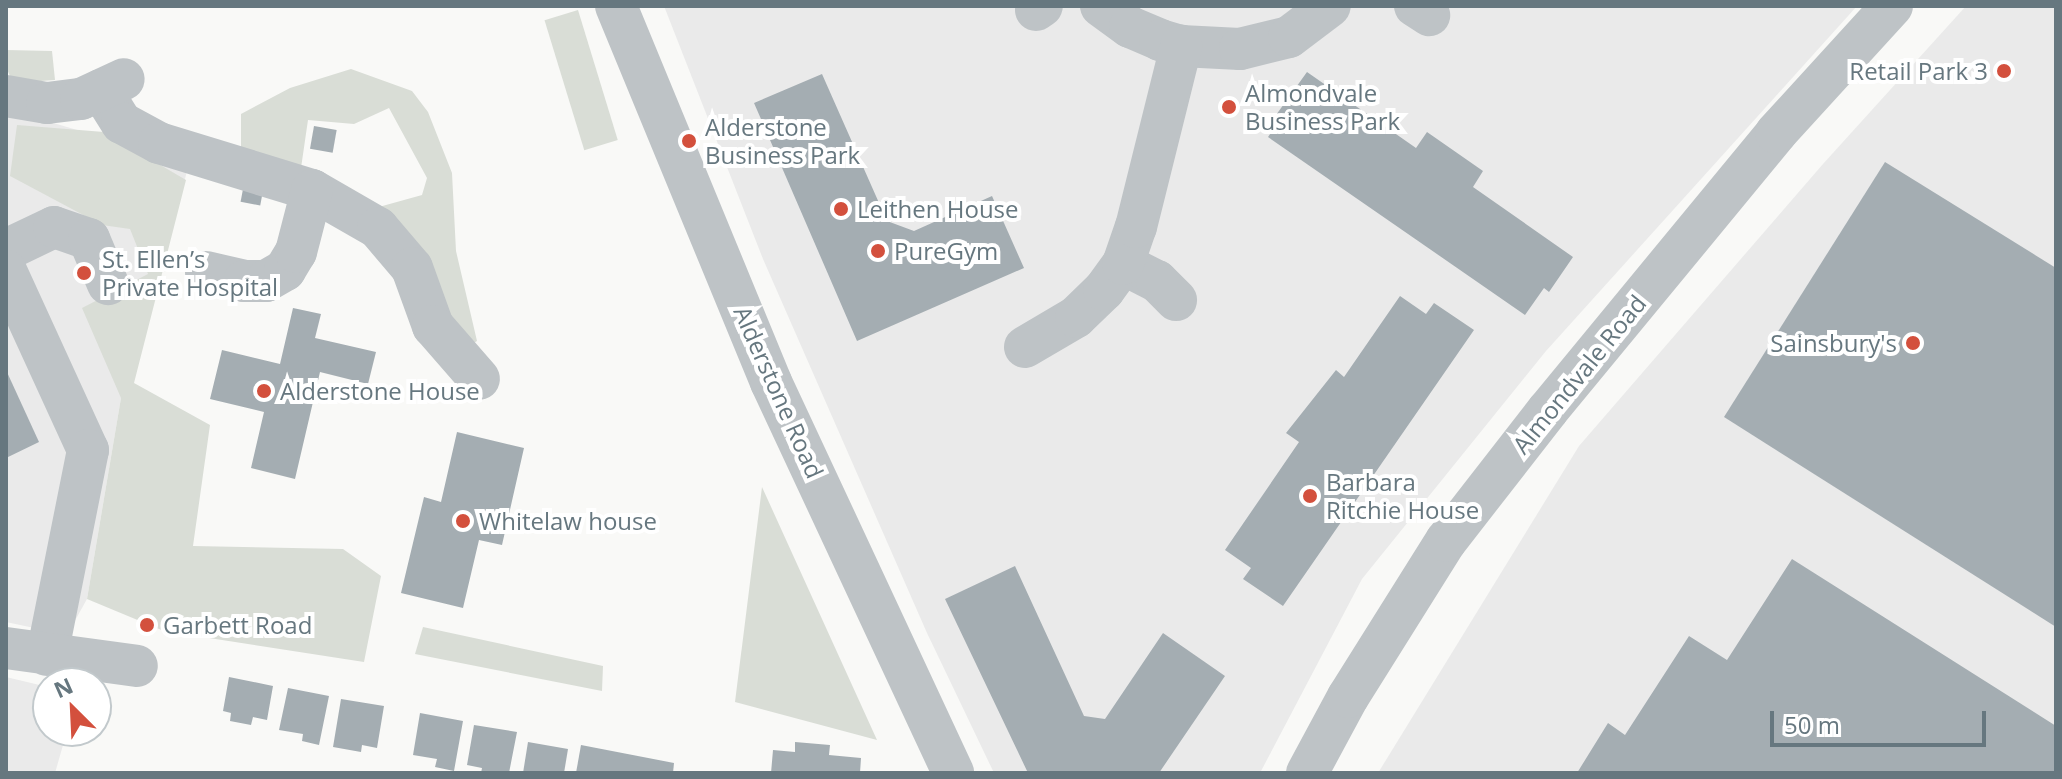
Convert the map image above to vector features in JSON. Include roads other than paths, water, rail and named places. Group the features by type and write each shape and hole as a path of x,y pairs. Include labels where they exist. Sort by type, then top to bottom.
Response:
{"street":[{"name":"Alderstone Road","path":"616,6 771,382 953,773"},
{"path":"1101,6 1130,27 1181,46 1240,49 1289,37 1330,6"},
{"name":"Almondvale Road","path":"1307,773 1348,697 1446,541 1548,410 1776,133 1892,6"},
{"path":"1025,347 1076,317 1104,290 1123,264 1136,227 1181,46"},
{"path":"6,96 47,103 81,99 112,85 122,123 159,143 312,190 378,228 412,268 433,326 479,379"},
{"path":"206,272 266,281 285,270 296,252 312,190"},
{"path":"6,250 54,227 89,239 108,284"},
{"path":"1123,264 1157,281 1176,300"},
{"path":"6,271 88,450 47,655"},
{"path":"6,648 137,666"}],"place":[{"name":"Retail Park 3","path":"2004,71"},
{"name":"Almondvale Business Park","path":"1229,107"},
{"name":"Alderstone Business Park","path":"689,141"},
{"name":"Leithen House","path":"841,209"},
{"name":"PureGym","path":"878,251"},
{"name":"St. Ellen’s Private Hospital","path":"84,273"},
{"name":"Sainsbury's","path":"1913,343"},
{"name":"Alderstone House","path":"264,391"},
{"name":"Barbara Ritchie House","path":"1310,496"},
{"name":"Whitelaw house","path":"463,521"},
{"name":"Garbett Road","path":"147,625"}]}
